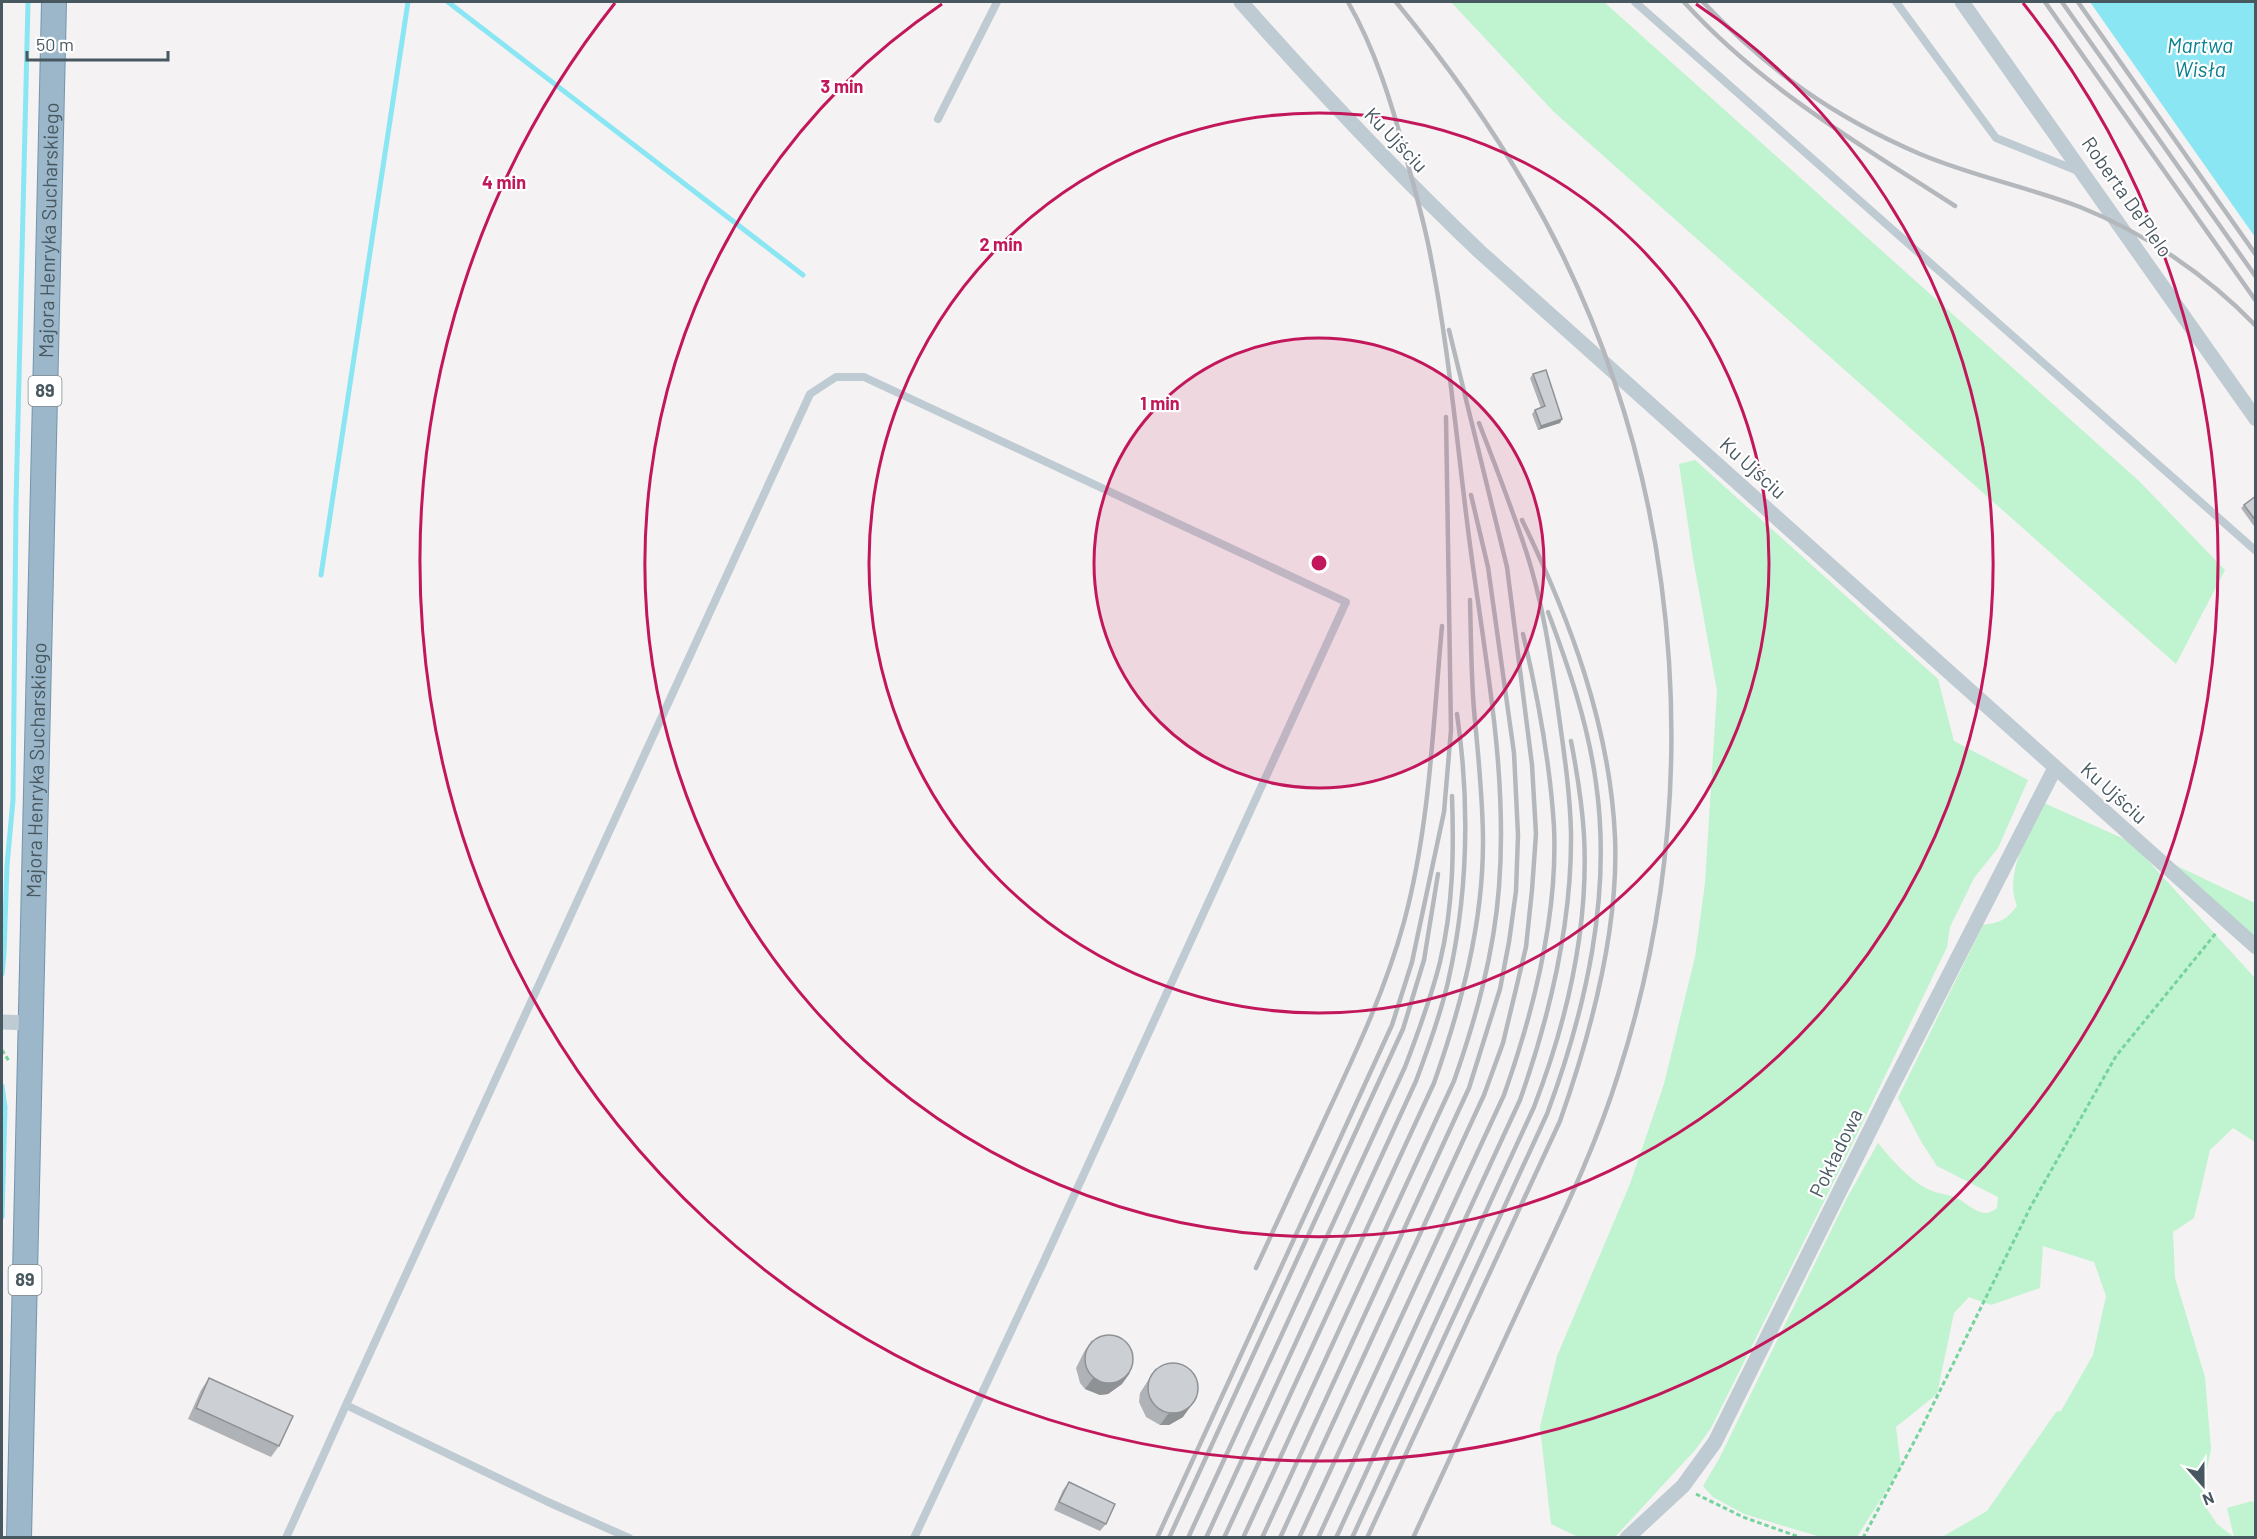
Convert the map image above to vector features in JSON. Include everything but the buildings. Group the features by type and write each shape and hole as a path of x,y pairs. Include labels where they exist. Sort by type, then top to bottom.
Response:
{"highway":[{"name":"Majora Henryka Sucharskiego","path":"19,1538 54,2"}],"street":[{"name":"Ku Ujściu","path":"1241,2 1358,132 1479,251 2256,946"},
{"name":"Roberta De'Plelo","path":"1962,2 2256,418"},
{"name":"Pokładowa","path":"1627,1538 1683,1486 1715,1442 1887,1096 2055,768"},
{"path":"2,1022 30,1023"}],"lane":[{"path":"938,119 997,2"},
{"path":"1635,2 2256,551"},
{"path":"1896,2 1996,138 2085,174"},
{"path":"286,1538 810,394 836,377 864,377 1346,602 1044,1261 914,1538"},
{"path":"346,1405 548,1502 629,1538"}],"path":[{"path":"1863,1538 1923,1425 2031,1206 2116,1056 2226,921"},
{"path":"1701,1497 1743,1517 1802,1538"}],"green space":[{"path":"1451,2 1604,2 2139,481 2225,570 2176,664 1554,112"},
{"path":"1695,460 1938,679 1954,741 2028,780 1998,848 1974,878 1950,927 1947,947 1847,1155 1711,1428 1696,1449 1615,1537 1578,1537 1551,1524 1540,1427 1557,1356 1630,1184 1664,1084 1695,957 1705,883 1717,691 1679,464"},
{"path":"2044,803 2131,842 2255,978 2255,1142 2233,1128 2210,1150 2194,1218 2173,1232 2175,1278 2205,1377 2211,1449 2201,1500 2217,1524 2234,1537 1942,1537 1987,1511 2056,1412 2061,1411 2093,1355 2106,1296 2094,1262 2043,1246 2040,1288 1991,1305 1969,1297 1954,1313 1937,1394 1896,1427 1901,1467 1857,1537 1821,1537 1744,1514 1713,1497 1703,1486 1719,1459 1847,1198 1878,1143 1902,1170 1923,1186 1957,1198 1981,1212 1992,1212 1997,1208 1998,1197 1937,1166 1898,1098 1983,925 2002,920 2017,906 2013,880 2016,867 2020,853"},
{"path":"2173,864 2255,903 2255,940"},
{"path":"2252,1501 2255,1504 2255,1537 2234,1537 2227,1508"}],"water":[{"name":"Martwa Wisła","path":"2090,2 2255,2 2255,237"}],"waterway":[{"path":"2,974 7,865 13,800 16,504 28,2"},
{"path":"321,575 408,2"},
{"path":"448,2 803,275"},
{"path":"2,1086 5,1107 2,1217"}],"railway":[{"path":"1243,1538 1454,1081 1483,985 1493,937 1499,887 1500,801 1494,716 1436,285 1424,225 1395,117 1375,58 1348,2"},
{"path":"1396,2 1466,93 1528,190 1564,258 1605,355 1636,455 1657,557 1669,661 1671,766 1663,870 1645,974 1609,1103 1565,1210 1413,1538"},
{"path":"1684,2 1714,33 1778,88 1847,137 1955,206"},
{"path":"1703,2 1752,50 1777,70 1803,90 1858,124 1940,162 2080,207 2128,229 2196,273 2256,326"},
{"path":"2045,2 2256,301"},
{"path":"2062,2 2256,277"},
{"path":"2078,2 2256,255"},
{"path":"1280,1538 1484,1095 1503,1043 1526,947 1536,834 1532,765 1507,567 1449,330"},
{"path":"1157,1538 1392,1025 1412,962 1444,812 1451,730 1446,417"},
{"path":"1318,1538 1520,1100 1550,1002 1568,901 1571,833 1568,784 1541,607 1526,551 1479,423"},
{"path":"1262,1538 1469,1088 1500,989 1516,891 1518,835 1514,753 1488,567 1471,495"},
{"path":"1367,1538 1560,1121 1592,1017 1608,945 1615,872 1615,837 1612,796 1605,755 1585,674 1556,596 1522,520"},
{"path":"1224,1538 1434,1083 1469,965 1479,904 1483,842 1472,682 1470,600"},
{"path":"1352,1538 1547,1114 1584,993 1598,909 1601,867 1600,825 1593,761 1583,718 1548,612"},
{"path":"1256,1268 1350,1065 1397,947 1420,849 1433,737 1442,626"},
{"path":"1299,1538 1504,1095 1534,997 1548,929 1552,894 1554,827 1543,730 1523,634"},
{"path":"1206,1538 1416,1081 1438,1020 1455,949 1463,882 1464,781 1457,714"},
{"path":"1336,1538 1534,1107 1566,1008 1579,939 1585,870 1582,811 1571,741"},
{"path":"1188,1538 1405,1067 1433,989 1444,942 1450,901 1453,859 1452,796"},
{"path":"1169,1538 1403,1029 1424,960 1438,874"}]}
